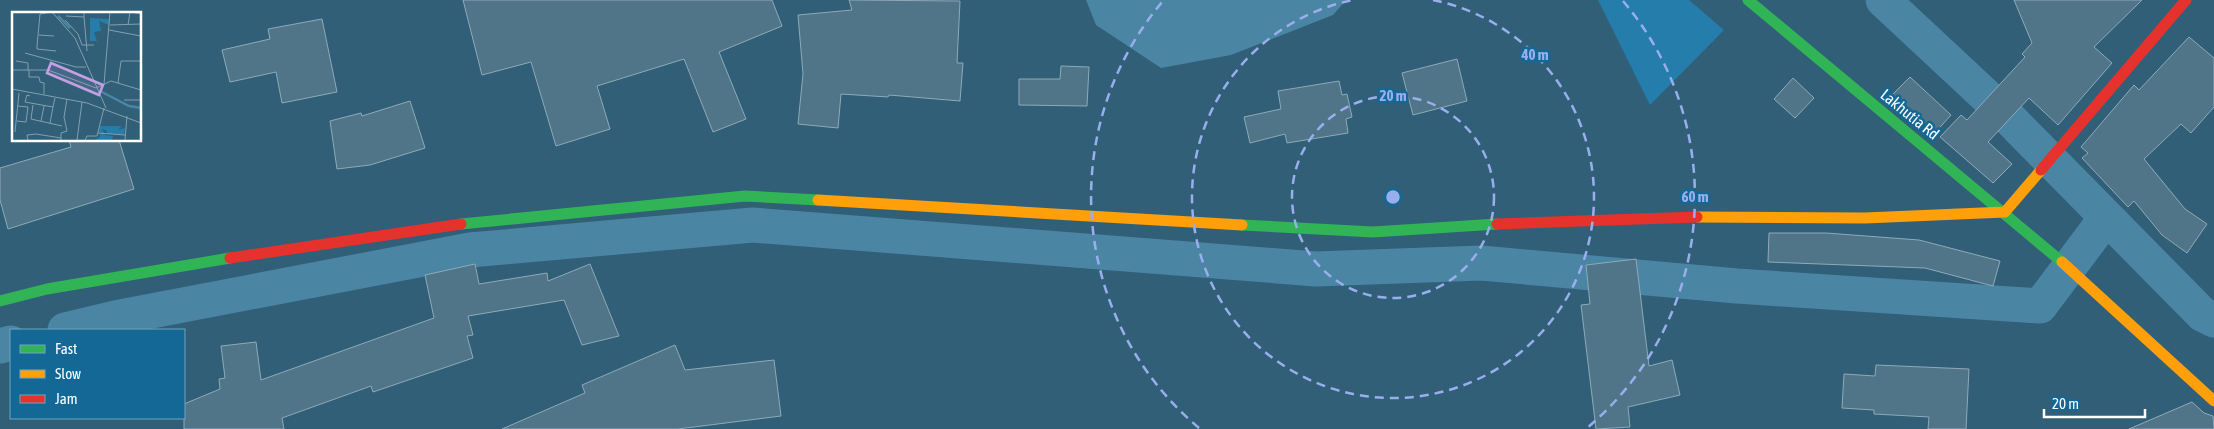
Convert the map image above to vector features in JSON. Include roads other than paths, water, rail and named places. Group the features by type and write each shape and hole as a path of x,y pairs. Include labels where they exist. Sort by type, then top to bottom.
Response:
{"street":[{"name":"Lakhutia Rd","path":"1748,0 1812,55 2054,253 2214,401"},
{"path":"0,301 67,286 264,252 479,222 745,196 1373,232 1462,225 1683,217 1865,218 2005,212 2186,0"}],"waterway":[{"path":"1883,0 2001,110 2202,314 2214,320"},
{"path":"69,329 115,318 470,250 753,225 1316,269 1481,263 1737,286 2040,306 2106,218"},
{"path":"0,346 10,343"}]}
